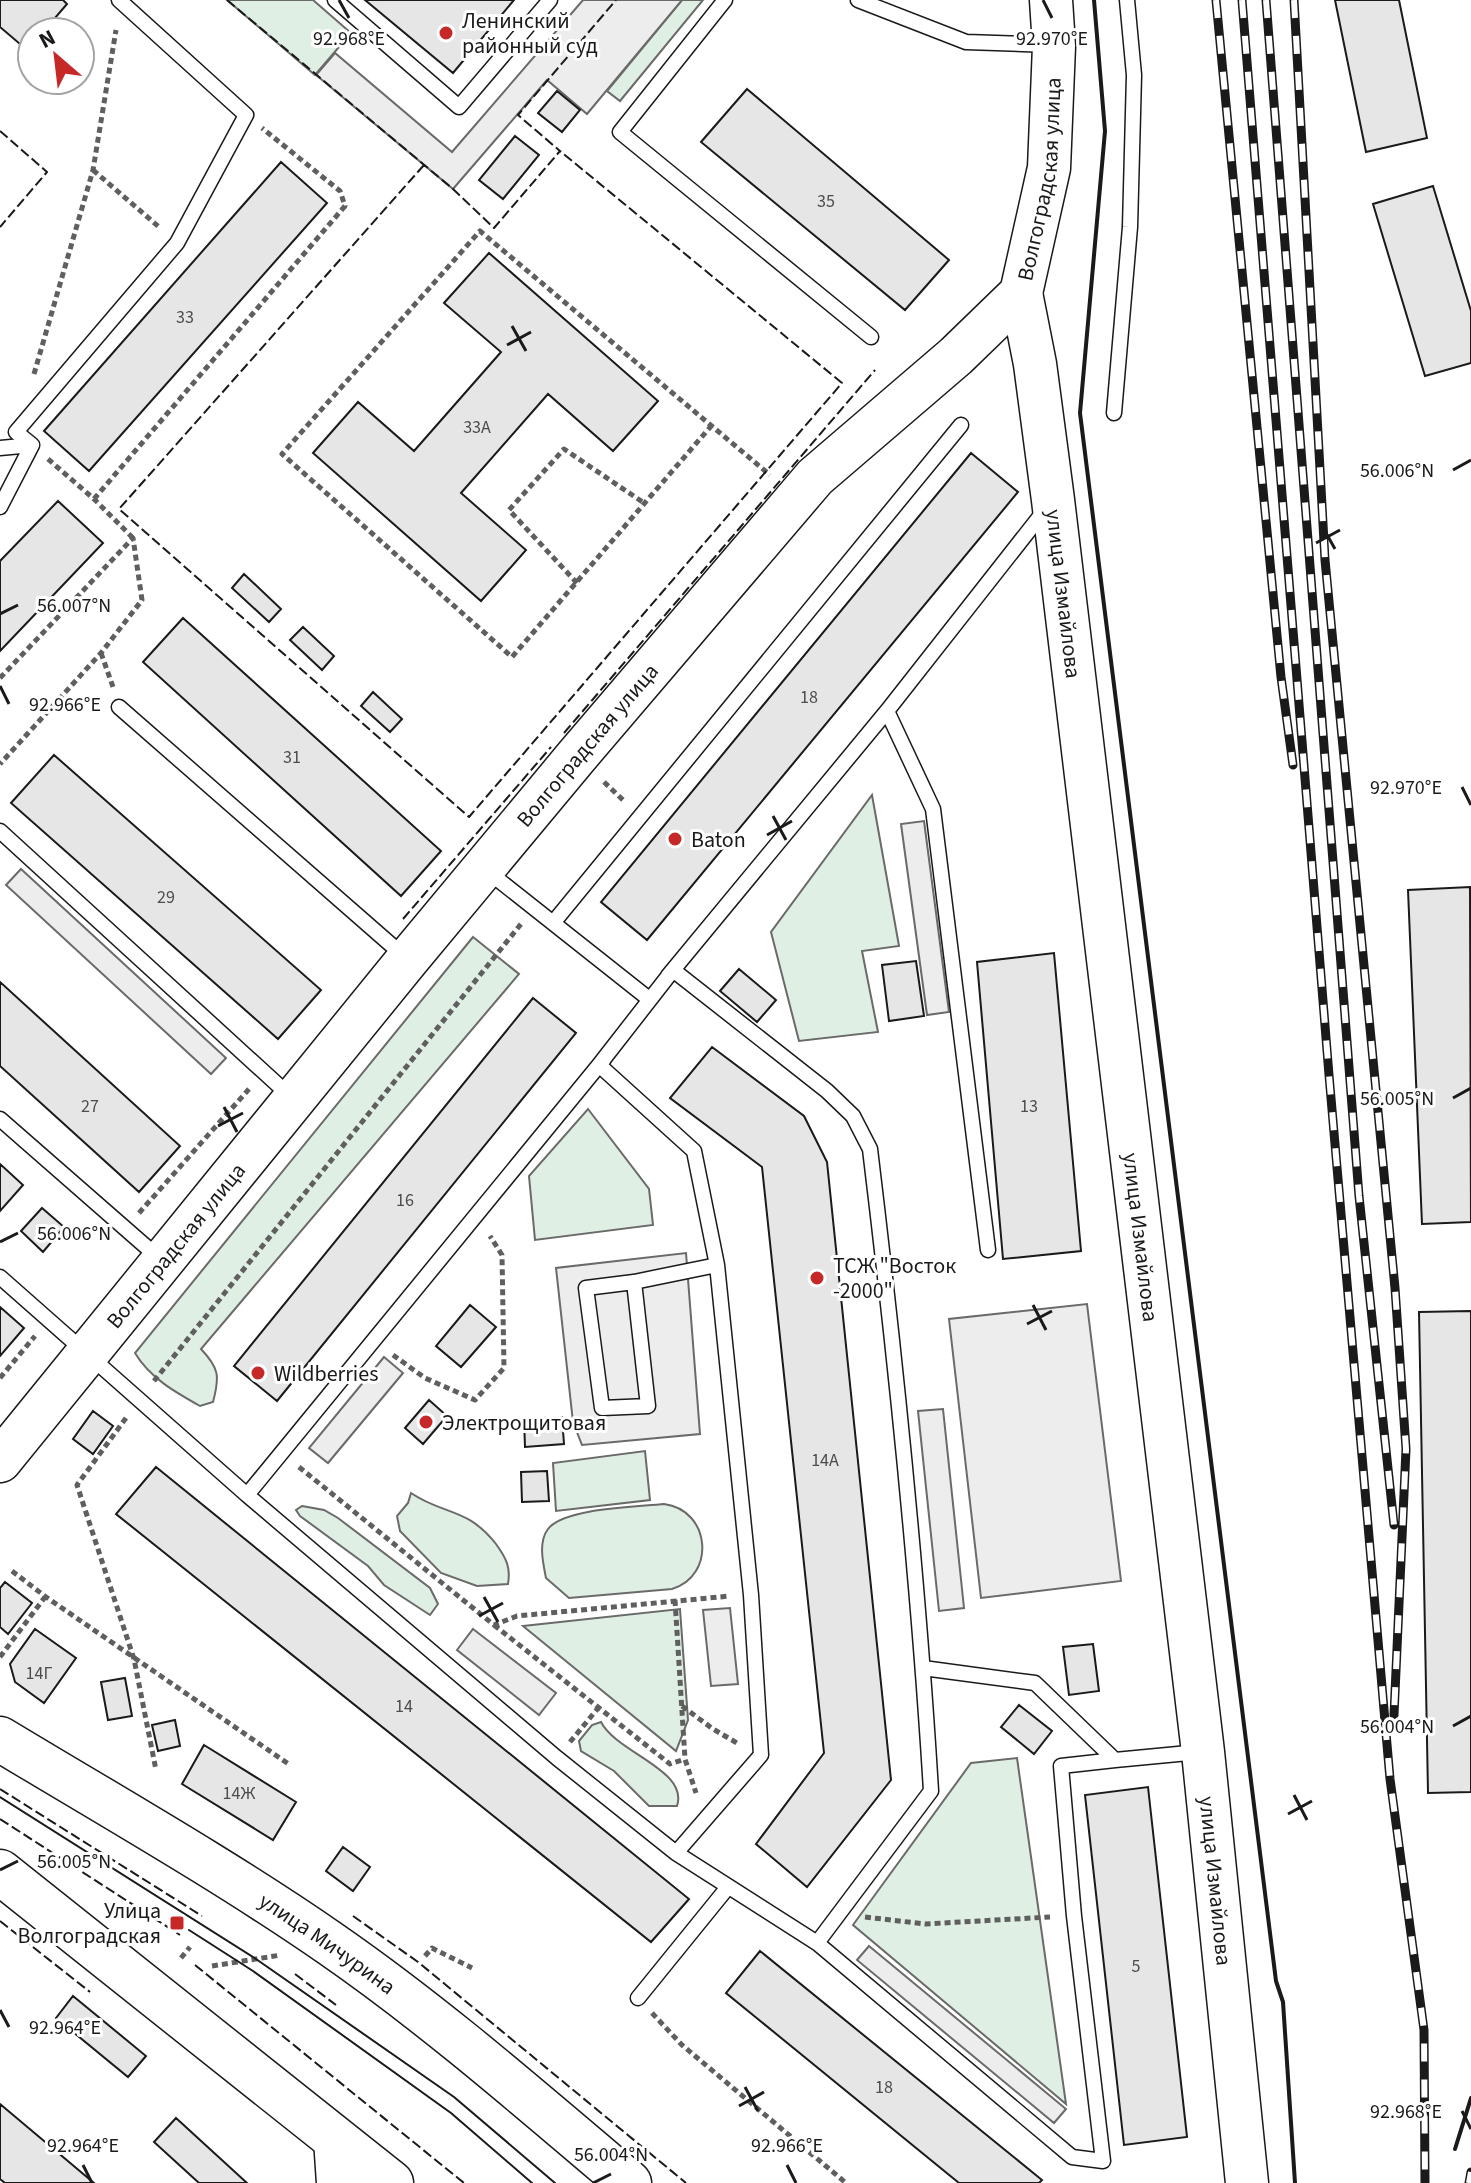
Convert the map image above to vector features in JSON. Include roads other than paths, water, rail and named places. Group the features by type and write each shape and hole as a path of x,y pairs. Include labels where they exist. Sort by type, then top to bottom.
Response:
{"main road":[{"name":"Волгоградская улица","path":"0,1461 408,959 815,477 956,356 1021,293 1049,168 1054,46 1051,0"},
{"name":"улица Измайлова","path":"1021,293 1035,364 1053,500 1203,1752 1247,2183"},
{"name":"улица Мичурина","path":"0,1739 331,1944 475,2054 629,2183"},
{"path":"0,1872 391,2183"},
{"path":"335,2139 338,2183"}],"lane":[{"path":"335,0 459,107 550,0"},
{"path":"725,0 620,132 871,337"},
{"path":"858,0 966,42 1054,46"},
{"path":"1114,413 1130,227 1134,75 1127,0"},
{"path":"32,445 16,432 177,243 246,115 120,1"},
{"path":"553,923 961,425"},
{"path":"0,448 32,445"},
{"path":"0,507 32,445"},
{"path":"247,1495 887,711 1053,500"},
{"path":"119,707 408,959"},
{"path":"887,711 933,809 988,1250"},
{"path":"0,831 293,1099"},
{"path":"484,869 649,999"},
{"path":"673,970 827,1091 853,1116 870,1149 900,1402 931,1791 817,1943"},
{"path":"599,1065 694,1151 717,1265 751,1595 761,1755 676,1853"},
{"path":"0,1119 162,1261"},
{"path":"634,1282 648,1406 602,1408 586,1288 717,1265"},
{"path":"0,1277 247,1495 557,1758 676,1853 817,1943 1072,2157 1103,2161 1074,1916 1061,1766 1203,1752"},
{"path":"923,1668 1035,1683 1115,1760"},
{"path":"638,1998 728,1887"}],"tram line":[{"path":"0,1797 256,1959 454,2097 555,2183"},
{"path":"189,1930 253,1971 451,2113 532,2183"}],"railway":[{"path":"1216,0 1281,677 1293,765"},
{"path":"1242,0 1329,1075 1390,1779 1424,2030 1425,2183"},
{"path":"1266,0 1359,1196 1394,1525"},
{"path":"1294,0 1325,560 1395,1288 1406,1449 1394,1715"},
{"path":"1469,2183 1471,2172"}],"place":[{"name":"Ленинский районный суд","path":"446,33"},
{"name":"Baton","path":"675,839"},
{"name":"ТСЖ \"Восток -2000\"","path":"817,1278"},
{"name":"Wildberries","path":"258,1373"},
{"name":"Электрощитовая","path":"426,1422"},
{"name":"Улица Волгоградская","path":"177,1923"}]}
